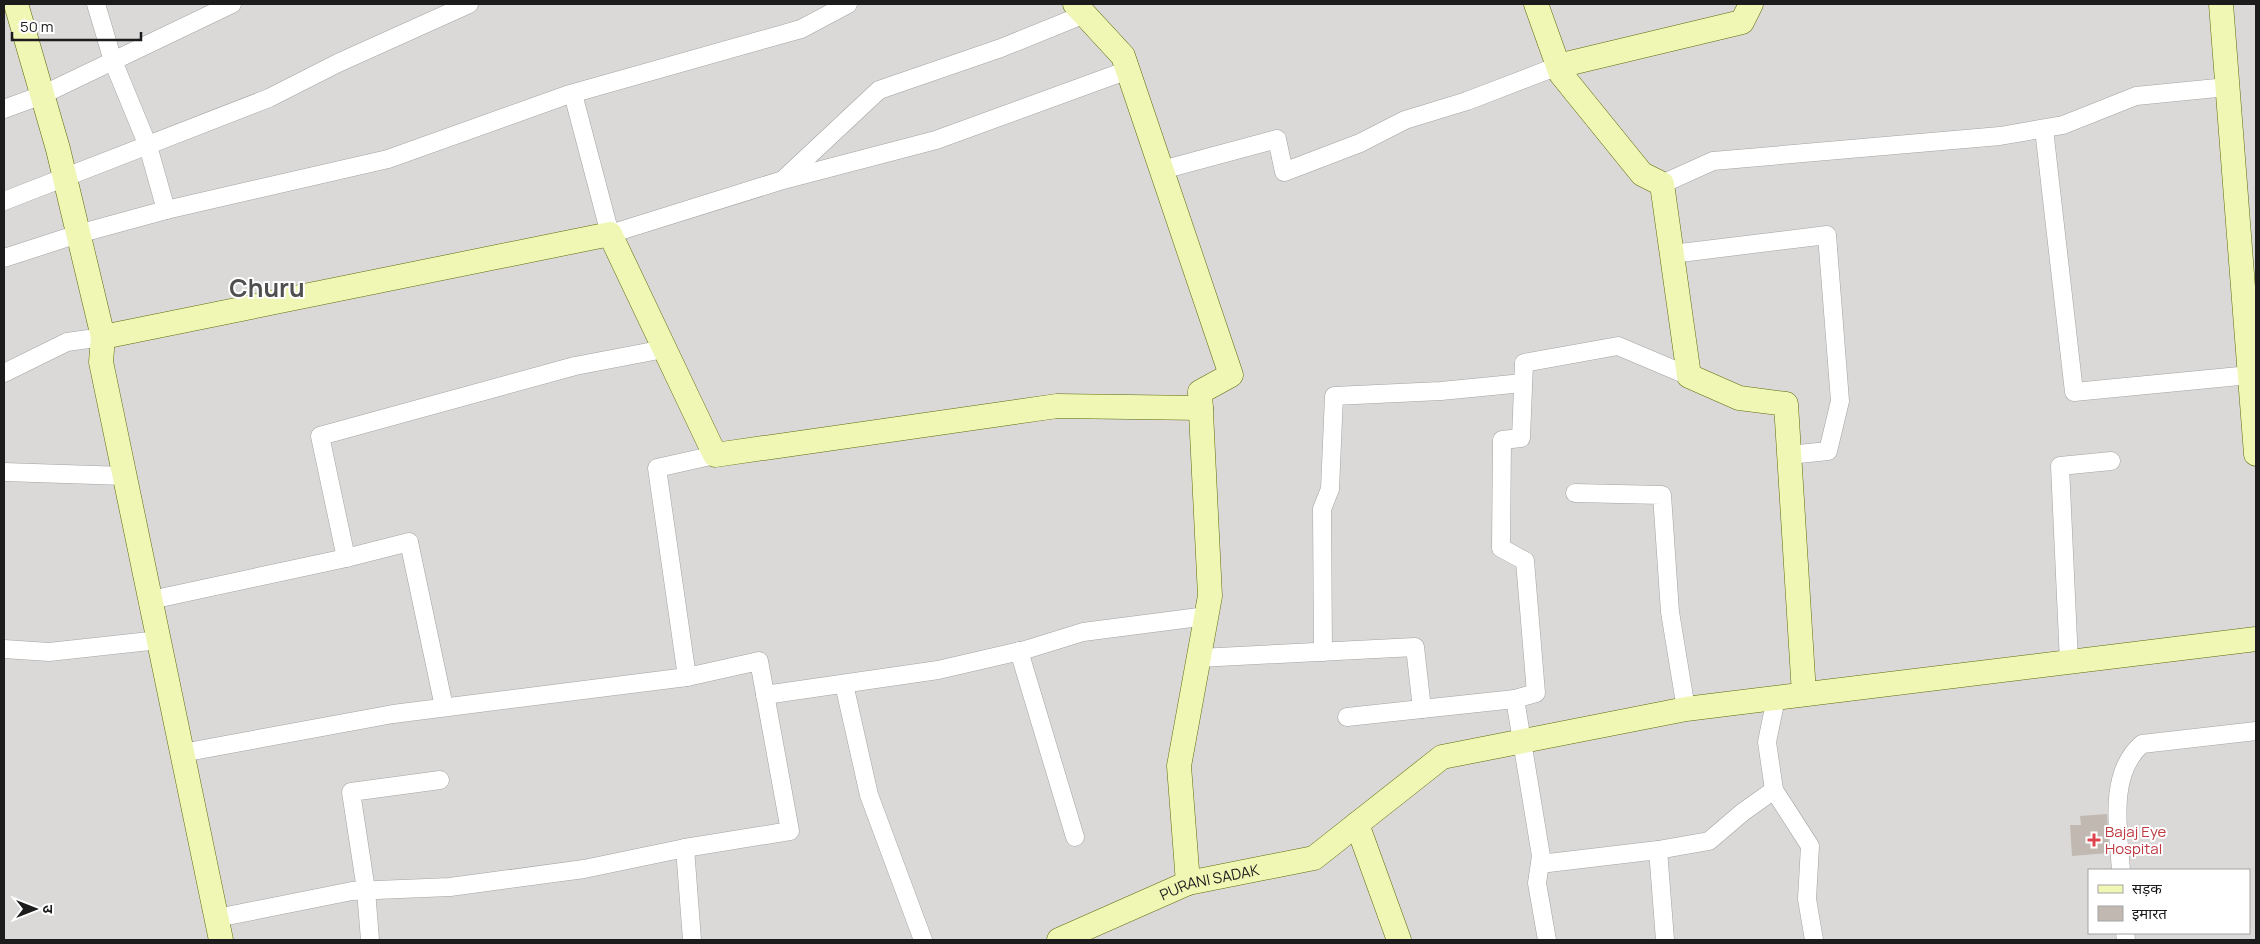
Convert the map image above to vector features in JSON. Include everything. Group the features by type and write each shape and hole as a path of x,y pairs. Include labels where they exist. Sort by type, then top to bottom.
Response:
{"street":[{"path":"16,4 65,178 103,337 101,362 151,600 182,752 219,929 352,890 450,887 584,868 685,848 790,831 759,661 687,678 393,714 182,752"},
{"path":"96,4 113,60 148,146 166,210"},
{"path":"4,109 42,95 232,4"},
{"path":"4,202 269,98 338,63 469,4"},
{"path":"4,258 78,234 166,210 388,159 573,94 801,29 848,4"},
{"path":"1537,4 1561,74 1642,174 1662,184"},
{"path":"1162,170 1277,139 1284,172 1360,143 1405,120 1467,102 1558,66 1742,22 1751,4"},
{"path":"2221,4 2256,454"},
{"path":"783,180 879,90 1001,48 1080,9 1123,56 1231,375 1200,392 1210,596 1180,766 1188,883"},
{"path":"4,373 67,342 103,337 610,234 783,180 936,140 1128,70"},
{"path":"1662,184 1713,161 2000,136 2063,126 2136,96 2227,87"},
{"path":"573,94 610,234 715,455"},
{"path":"2044,129 2074,392 2250,375"},
{"path":"1662,184 1689,376"},
{"path":"1672,254 1827,235 1840,401 1828,450 1789,455"},
{"path":"1346,717 1515,700 1536,693 1525,561 1501,548 1502,440 1521,438 1524,363 1618,346 1740,398 1786,404 1804,694"},
{"path":"346,558 320,436 575,366 664,349"},
{"path":"1323,652 1322,509 1330,489 1334,396 1441,391 1523,383"},
{"path":"687,678 657,468 715,455 1057,406 1201,408"},
{"path":"2069,662 2060,466 2111,461"},
{"path":"4,472 125,476"},
{"path":"1575,493 1662,495 1670,612 1686,709"},
{"path":"151,600 346,558 409,542 444,707"},
{"path":"765,695 938,670 1019,652 1083,632 1207,616"},
{"name":"PURANI SADAK","path":"1059,940 1188,883 1314,858 1442,757 1686,709 2256,639"},
{"path":"4,649 49,652 159,640"},
{"path":"1199,658 1414,647 1422,709"},
{"path":"1019,652 1075,837"},
{"path":"844,684 868,795 923,940"},
{"path":"1776,698 1767,742 1774,790 1810,846 1807,899 1814,940"},
{"path":"1515,700 1541,856 1537,883 1547,940"},
{"path":"2121,869 2117,812 2122,779 2131,753 2142,744 2256,731"},
{"path":"370,940 366,890 351,792 440,780"},
{"path":"1540,864 1658,850 1709,841 1774,790"},
{"path":"1357,824 1399,940"},
{"path":"685,848 692,940"},
{"path":"1658,850 1665,940"}],"shaded area":[{"path":"4,4 2256,4 2256,940 4,940"}],"building":[{"path":"2107,814 2109,853 2072,856 2070,825 2081,825 2080,816"}],"place":[{"name":"Bajaj Eye Hospital","path":"2094,840"}],"district":[{"name":"Churu","path":"267,287"}]}
